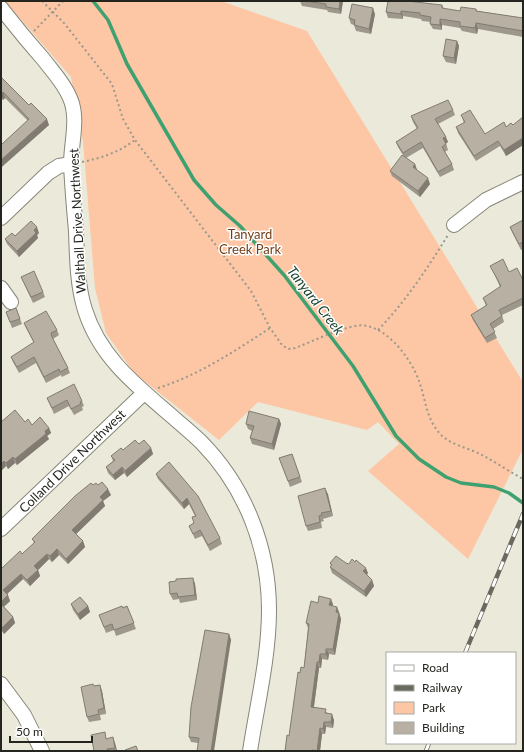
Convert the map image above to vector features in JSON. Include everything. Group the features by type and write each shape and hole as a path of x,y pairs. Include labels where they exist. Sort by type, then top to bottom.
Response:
{"street":[{"name":"Walthall Drive Northwest","path":"1,8 63,84 70,98 74,117 71,164 78,279 85,311 95,336 108,356 123,374 201,442 217,460 232,480 246,505 257,532 264,559 268,587 269,612 267,640 250,751"},
{"path":"1,218 48,173 59,166 71,164"},
{"path":"454,225 486,200 523,182"},
{"path":"1,288 11,302"},
{"name":"Colland Drive Northwest","path":"1,529 144,392"},
{"path":"1,684 24,715 42,751"}],"path":[{"path":"42,1 64,23 112,84 123,120 135,140 251,291 270,328 282,345 288,349 363,325 378,330 398,346 405,357 419,380 424,401 433,424 444,438 482,455 523,479"},
{"path":"26,38 63,1"},
{"path":"71,164 98,159 125,148 135,140"},
{"path":"378,330 408,296 429,266 454,225"},
{"path":"144,392 176,382 210,365 242,347 270,328"}],"green space":[{"name":"Tanyard Creek Park","path":"5,1 221,1 307,31 523,382 523,449 468,559 368,471 399,444 378,422 367,430 258,402 219,440 134,373 106,333 95,288 83,142 71,77"}],"building":[{"path":"305,1 340,1 339,9 326,7 326,4"},
{"path":"388,1 407,1 442,5 442,8 460,11 461,7 476,9 476,11 523,18 523,31 476,23 475,28 460,26 460,22 440,19 440,25 430,24 431,17 420,15 420,13 401,11 401,14 386,12"},
{"path":"352,4 373,8 369,29 354,25 355,20 349,18"},
{"path":"446,39 457,41 454,58 443,56"},
{"path":"1,77 29,105 31,103 47,119 1,160 1,145 29,119 3,92 1,94"},
{"path":"448,100 453,110 435,119 446,137 443,138 446,144 442,147 452,164 438,172 421,142 403,153 396,142 418,128 411,116"},
{"path":"470,110 485,134 504,122 506,127 511,123 513,125 523,117 523,138 504,150 498,141 474,156 456,127 465,122 461,115"},
{"path":"402,155 415,164 413,167 428,178 418,191 390,171"},
{"path":"523,220 523,242 519,244 510,227"},
{"path":"31,221 37,227 34,230 36,233 17,251 5,239 12,233 15,236"},
{"path":"503,259 509,272 517,268 523,280 523,298 499,310 502,316 490,324 495,332 485,338 471,315 487,305 483,298 501,286 490,266"},
{"path":"34,271 43,292 31,297 21,277"},
{"path":"16,308 20,319 10,322 6,312"},
{"path":"46,311 57,330 51,333 52,337 68,368 60,372 59,369 44,377 34,357 17,367 11,357 34,342 24,323"},
{"path":"74,384 82,401 80,402 81,404 71,409 67,400 52,408 47,398"},
{"path":"15,410 25,422 28,419 32,425 40,417 49,428 45,431 46,434 15,459 13,457 6,463 4,461 1,464 1,422"},
{"path":"249,411 279,419 272,444 250,438 254,426 246,424"},
{"path":"135,440 139,444 144,440 151,448 125,471 122,467 113,475 106,467 115,460 111,456 121,448 123,450"},
{"path":"292,454 300,477 288,481 279,458"},
{"path":"169,462 198,496 220,538 208,545 200,530 193,534 189,526 194,523 192,517 196,516 187,498 182,503 156,474"},
{"path":"102,482 108,489 100,497 103,500 72,530 83,541 66,559 57,549 50,556 47,554 34,566 38,570 27,580 21,574 3,590 8,595 1,602 1,569 20,551 22,554 35,542 32,539 75,496 91,483 93,485 96,483 98,485"},
{"path":"325,488 331,511 321,513 322,515 319,516 320,522 306,526 298,496"},
{"path":"336,556 349,564 352,559 355,562 356,560 366,568 363,571 372,580 364,591 330,567 332,565 330,563"},
{"path":"193,578 195,595 178,597 177,593 170,594 169,582 176,581 176,579"},
{"path":"319,596 331,599 329,605 337,607 336,612 339,613 333,649 326,649 326,654 320,654 319,662 317,662 311,707 326,709 325,713 332,714 331,722 324,722 323,729 320,728 317,751 285,751 287,735 289,736 298,672 300,673 301,667 304,668 309,624 306,623 311,601 318,603"},
{"path":"80,597 88,606 78,614 71,604"},
{"path":"1,604 13,617 2,628 1,627"},
{"path":"122,606 123,608 127,606 134,623 114,630 112,624 104,627 99,615"},
{"path":"205,630 229,634 211,751 197,751 199,738 189,737 191,707"},
{"path":"93,684 94,686 100,685 104,708 98,710 99,714 87,717 81,687"},
{"path":"105,732 106,739 113,737 115,748 107,749 108,751 94,751 91,735"},
{"path":"136,746 138,751 125,750"}],"waterway":[{"name":"Tanyard Creek","path":"93,1 108,20 127,64 194,180 216,205 240,226 284,275 353,366 396,436 419,459 446,477 461,483 494,487 509,493 523,503"}],"railway":[{"path":"465,652 523,514"},
{"path":"426,751 429,744"}]}
